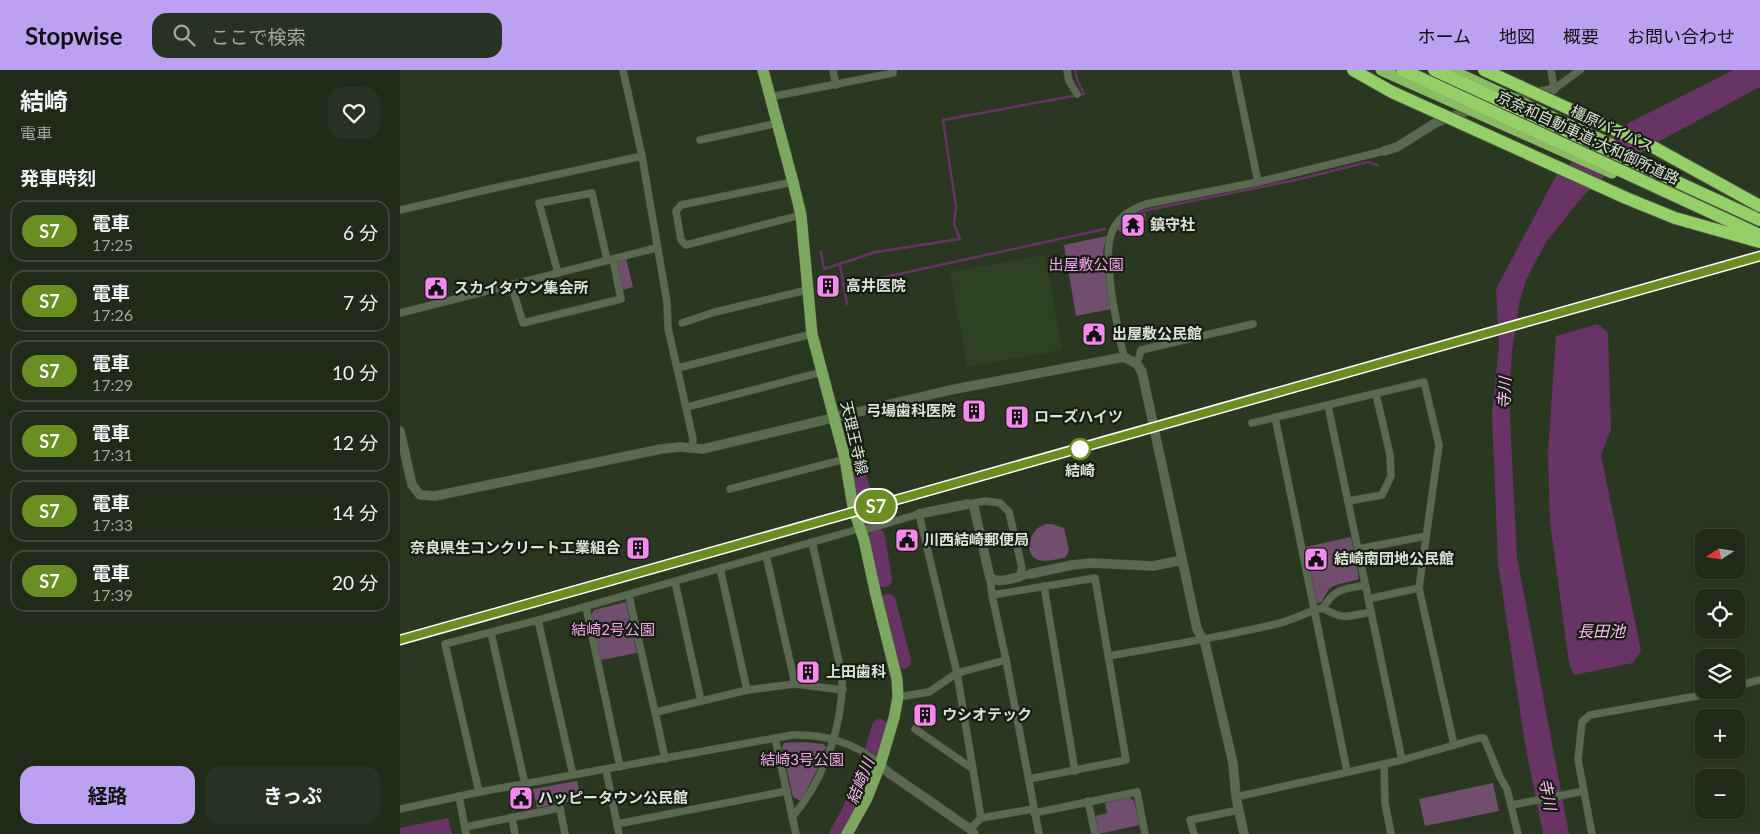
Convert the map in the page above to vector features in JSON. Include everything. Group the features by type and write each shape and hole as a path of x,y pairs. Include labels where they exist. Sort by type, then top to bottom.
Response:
{"highway":[{"path":"1353,70 1392,92 1626,198 1675,218 1760,241"},
{"path":"1381,70 1760,241"},
{"name":"京奈和自動車道;大和御所道路","path":"1403,70 1760,235"},
{"name":"京奈和自動車道;大和御所道路","path":"1434,70 1760,220"},
{"name":"橿原バイパス","path":"1452,70 1760,214"},
{"path":"1484,70 1655,148 1760,206"}],"main road":[{"name":"天理王寺線","path":"763,70 801,215 812,334 845,459 853,507 864,540 897,679 898,697 894,718 880,765 867,798 847,834"}],"street":[{"path":"623,70 642,156 666,302 668,328 694,438 692,449"},
{"path":"833,70 836,85"},
{"path":"770,97 894,73 893,70"},
{"path":"1067,70 1069,81 1077,94"},
{"path":"1235,70 1258,182"},
{"path":"1550,70 1554,89"},
{"path":"1124,357 1114,309 1107,252 1111,233 1120,219 1132,209 1146,204 1258,182 1397,147 1437,122 1461,113 1554,89 1577,71"},
{"path":"700,140 778,123"},
{"path":"400,210 490,188 642,156"},
{"path":"793,182 681,205 676,211 681,240 686,246 801,215"},
{"path":"511,284 523,323 621,299 592,193 539,203 558,273"},
{"path":"400,313 656,248"},
{"path":"682,323 715,312 807,290"},
{"path":"1137,364 1141,350 1253,324"},
{"path":"682,367 812,334"},
{"path":"400,431 412,485 420,495 435,496 661,449 680,447 703,449 950,390 1124,357 1137,364 1142,372 1197,629 1205,643 1233,763 1236,797 1244,834"},
{"path":"691,406 822,372"},
{"path":"1252,423 1424,382 1439,445 1419,588 1454,745"},
{"path":"1348,501 1382,495 1391,476 1390,455 1376,394"},
{"path":"1328,406 1402,760"},
{"path":"1275,417 1348,771"},
{"path":"730,489 845,459"},
{"path":"479,792 445,644 586,607 812,542 868,529 919,514 986,500 1000,502 1009,512 1020,572"},
{"path":"973,504 990,578 1033,811 1039,834"},
{"path":"400,809 479,792 620,766 775,738 808,734 833,738 871,757 889,773 972,831 981,818 957,673 919,514"},
{"path":"1358,549 1426,536"},
{"path":"792,816 803,804 821,774 841,710 842,675 812,542"},
{"path":"766,555 795,684"},
{"path":"990,578 995,581 1001,581 1020,572 1030,574 1072,565 1092,563 1153,566 1182,560"},
{"path":"720,568 747,690"},
{"path":"992,595 1095,578 1126,760 1028,779"},
{"path":"674,582 701,702"},
{"path":"1323,608 1330,596 1337,591 1365,585"},
{"path":"1044,586 1075,771"},
{"path":"1368,599 1419,588"},
{"path":"629,595 665,759"},
{"path":"586,607 620,766"},
{"path":"1108,656 1282,622 1323,608 1335,616 1343,618 1371,612"},
{"path":"538,620 573,775"},
{"path":"491,633 525,784"},
{"path":"898,697 929,692 957,673 1006,660"},
{"path":"1745,684 1760,680"},
{"path":"656,712 747,690 795,684 842,690"},
{"path":"1592,834 1581,791 1578,760 1582,722 1590,715 1695,696"},
{"path":"915,729 973,769"},
{"path":"775,738 796,834"},
{"path":"1236,797 1402,760 1484,738 1500,777 1514,804 1518,834"},
{"path":"1384,764 1385,803 1391,834"},
{"path":"606,770 619,834"},
{"path":"616,824 787,791"},
{"path":"1514,804 1581,791"},
{"path":"981,818 1088,802 1137,792 1145,834"},
{"path":"459,796 466,831 512,818 560,808 565,834"},
{"path":"1088,802 1095,834"},
{"path":"1194,834 1190,820 1239,810"},
{"path":"512,818 516,834"}],"shaded area":[{"path":"1045,255 1062,350 967,367 950,272"}],"green space":[{"name":"鎮守社","path":"1132,211 1133,216 1145,213 1146,221 1129,225 1130,231 1140,228 1141,231 1125,235 1117,229 1123,219"},
{"name":"出屋敷公園","path":"1107,236 1103,251 1111,309 1076,316 1064,245"},
{"path":"626,258 633,287 623,290 617,266 619,260"},
{"path":"1046,524 1064,528 1069,550 1065,558 1043,561 1033,557 1030,550 1030,542 1033,534 1037,529"},
{"path":"1351,537 1359,578 1335,585 1328,591 1322,602 1317,603 1305,547"},
{"name":"結崎2号公園","path":"626,602 637,653 601,660 591,616 594,610"},
{"name":"結崎3号公園","path":"784,743 824,744 826,747 801,801 793,797 782,747"},
{"path":"577,781 581,799 537,808 533,789"},
{"path":"1493,783 1499,811 1425,826 1419,799"},
{"path":"1129,797 1134,801 1140,825 1099,834 1095,816 1107,813 1105,803"}],"water":[{"name":"寺川","path":"1733,70 1760,70 1760,87 1654,144 1600,180 1583,196 1546,242 1526,280 1519,304 1512,351 1509,397 1517,557 1569,834 1543,834 1525,744 1498,563 1492,414 1499,345 1496,289 1557,174 1625,125"},
{"name":"長田池","path":"1598,324 1608,333 1611,429 1601,455 1641,651 1633,663 1574,675 1569,663 1550,522 1548,452 1556,336"},
{"path":"448,818 452,834 400,834 400,828"}],"waterway":[{"path":"821,252 824,269 876,252 960,239 954,224 956,207 943,120 1084,94 1075,70"},
{"path":"1133,213 1300,179 1368,162 1377,165"},
{"path":"844,286 1105,229"},
{"path":"840,265 847,304"},
{"name":"結崎川","path":"858,476 871,520"},
{"name":"結崎川","path":"877,537 884,579"},
{"name":"結崎川","path":"888,602 903,661"},
{"name":"結崎川","path":"837,834 857,795 880,727"}],"railway":[{"path":"400,640 1760,256"}],"train":[{"name":"S7","path":"400,640 1760,256"}],"place":[{"name":"鎮守社","path":"1133,225"},
{"name":"高井医院","path":"828,286"},
{"name":"スカイタウン集会所","path":"436,288"},
{"name":"出屋敷公民館","path":"1094,334"},
{"name":"弓場歯科医院","path":"974,411"},
{"name":"ローズハイツ","path":"1017,417"},
{"name":"結崎","path":"1080,449"},
{"name":"川西結崎郵便局","path":"907,540"},
{"name":"奈良県生コンクリート工業組合","path":"638,548"},
{"name":"結崎南団地公民館","path":"1316,559"},
{"name":"上田歯科","path":"808,672"},
{"name":"ウシオテック","path":"925,715"},
{"name":"ハッピータウン公民館","path":"521,798"}]}
